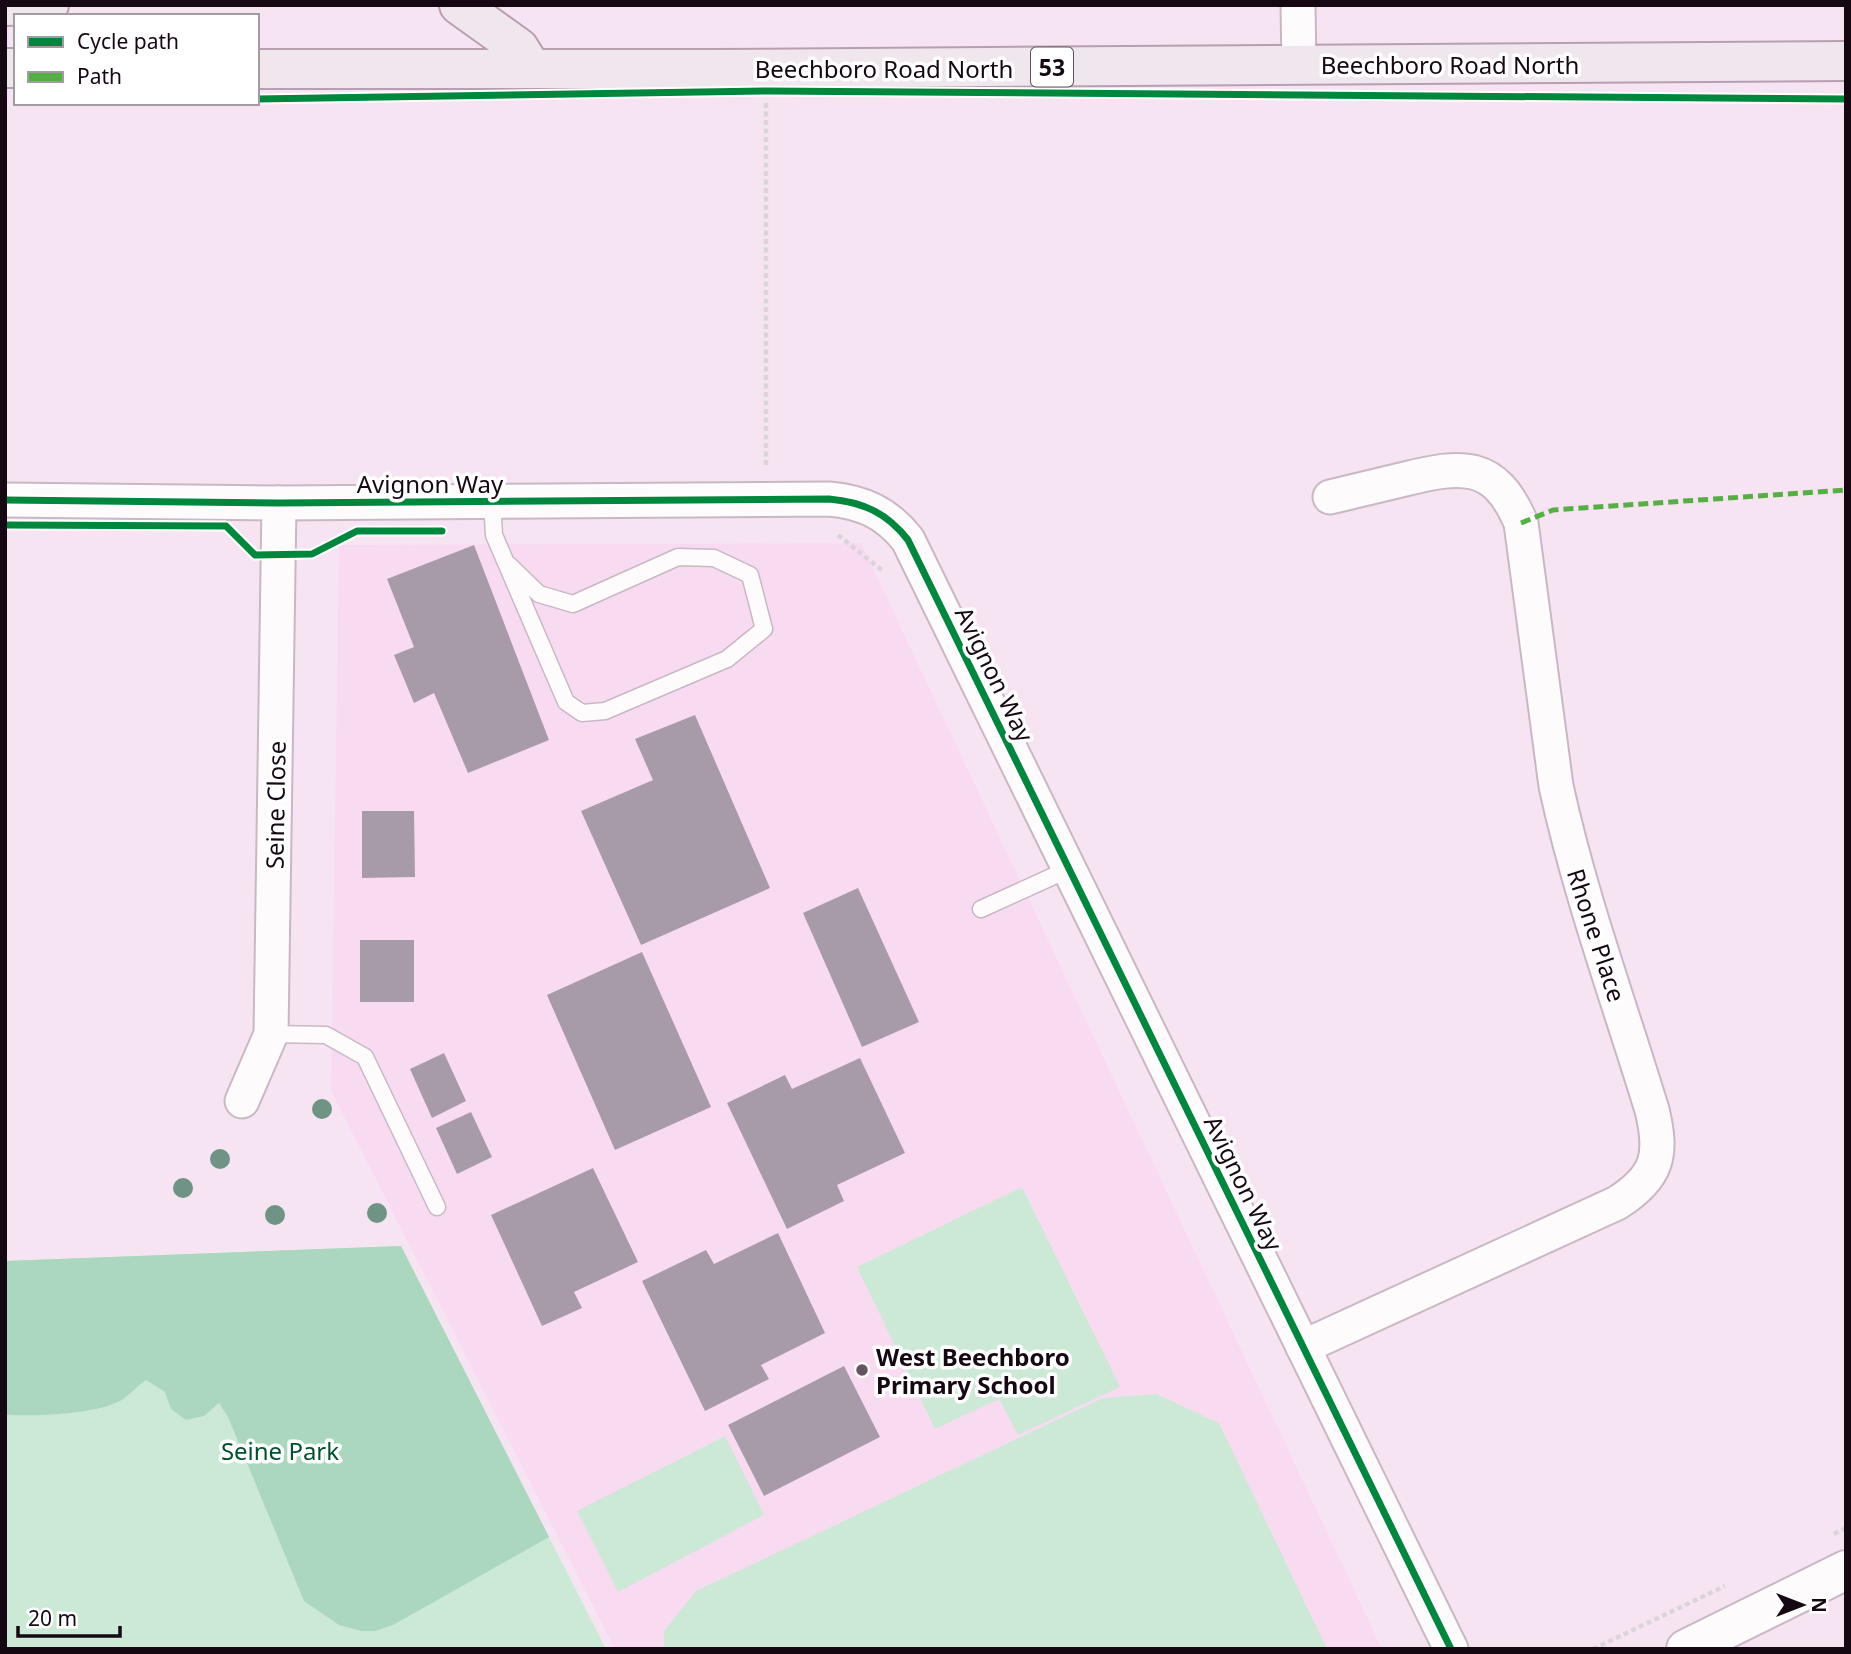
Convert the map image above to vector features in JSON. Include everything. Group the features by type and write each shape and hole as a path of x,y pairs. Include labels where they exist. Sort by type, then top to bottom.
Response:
{"main road":[{"path":"5,6 49,5"},
{"path":"459,5 519,48 532,69"},
{"name":"Beechboro Road North","path":"259,69 1846,61"}],"street":[{"path":"1298,5 1299,65"},
{"name":"Rhone Place","path":"1303,1347 1617,1203 1635,1191 1648,1176 1656,1158 1658,1136 1563,820 1556,786 1521,523 1511,500 1492,481 1466,470 1442,470 1330,497"},
{"name":"Avignon Way","path":"5,500 279,503 851,501 884,515 898,526 908,540 1451,1649"},
{"name":"Seine Close","path":"242,1101 271,1034 279,503"},
{"path":"1686,1649 1846,1570"}],"lane":[{"path":"492,502 495,535 566,702 582,713 605,711 727,659 764,629 750,575 714,558 678,557 573,604 539,594 509,565"},
{"path":"981,909 1069,869"},
{"path":"271,1034 326,1035 365,1057 437,1207"}],"path":[{"path":"766,91 766,500"},
{"path":"836,533 881,568 887,580"},
{"path":"1833,1534 1846,1528"},
{"path":"1592,1649 1734,1581"}],"shaded area":[{"name":"West Beechboro Primary School","path":"861,543 1382,1649 615,1649 331,1091 339,545"}],"green space":[{"path":"1022,1187 1120,1387 1018,1435 999,1399 935,1429 857,1267"},
{"name":"Seine Park","path":"401,1246 606,1649 5,1649 5,1261"},
{"path":"401,1246 549,1537 393,1625 375,1631 361,1631 339,1625 304,1601 228,1417 219,1403 204,1416 186,1420 171,1409 165,1392 146,1380 120,1401 108,1406 48,1415 5,1415 5,1261"},
{"path":"1156,1394 1219,1423 1327,1649 664,1649 664,1631 696,1591 1103,1398"},
{"path":"725,1436 764,1515 618,1592 577,1511"}],"building":[{"path":"474,545 549,740 468,773 434,693 414,703 394,655 414,647 387,579"},
{"path":"695,715 770,888 641,945 581,811 653,780 635,739"},
{"path":"362,811 414,811 415,877 362,878"},
{"path":"858,888 919,1022 862,1047 803,913"},
{"path":"360,940 414,940 414,1002 360,1002"},
{"path":"642,952 711,1107 615,1150 547,995"},
{"path":"444,1053 466,1101 432,1118 410,1069"},
{"path":"860,1058 905,1153 837,1185 844,1201 787,1229 727,1103 785,1075 792,1089"},
{"path":"471,1112 492,1157 457,1174 436,1128"},
{"path":"593,1168 638,1262 574,1292 582,1308 542,1326 491,1215"},
{"path":"778,1233 825,1333 761,1365 769,1379 705,1411 642,1281 706,1250 714,1264"},
{"path":"844,1366 880,1437 764,1496 728,1425"}],"marked path":[{"path":"1521,523 1553,510 1846,490"}],"cycle path":[{"path":"259,99 766,91 1846,99"},
{"path":"5,500 279,503 829,499 863,506 892,523 908,540 1451,1649"},
{"path":"5,525 226,526 255,555 312,554 357,531 442,531"}],"place":[{"name":"West Beechboro Primary School","path":"862,1370"}]}
